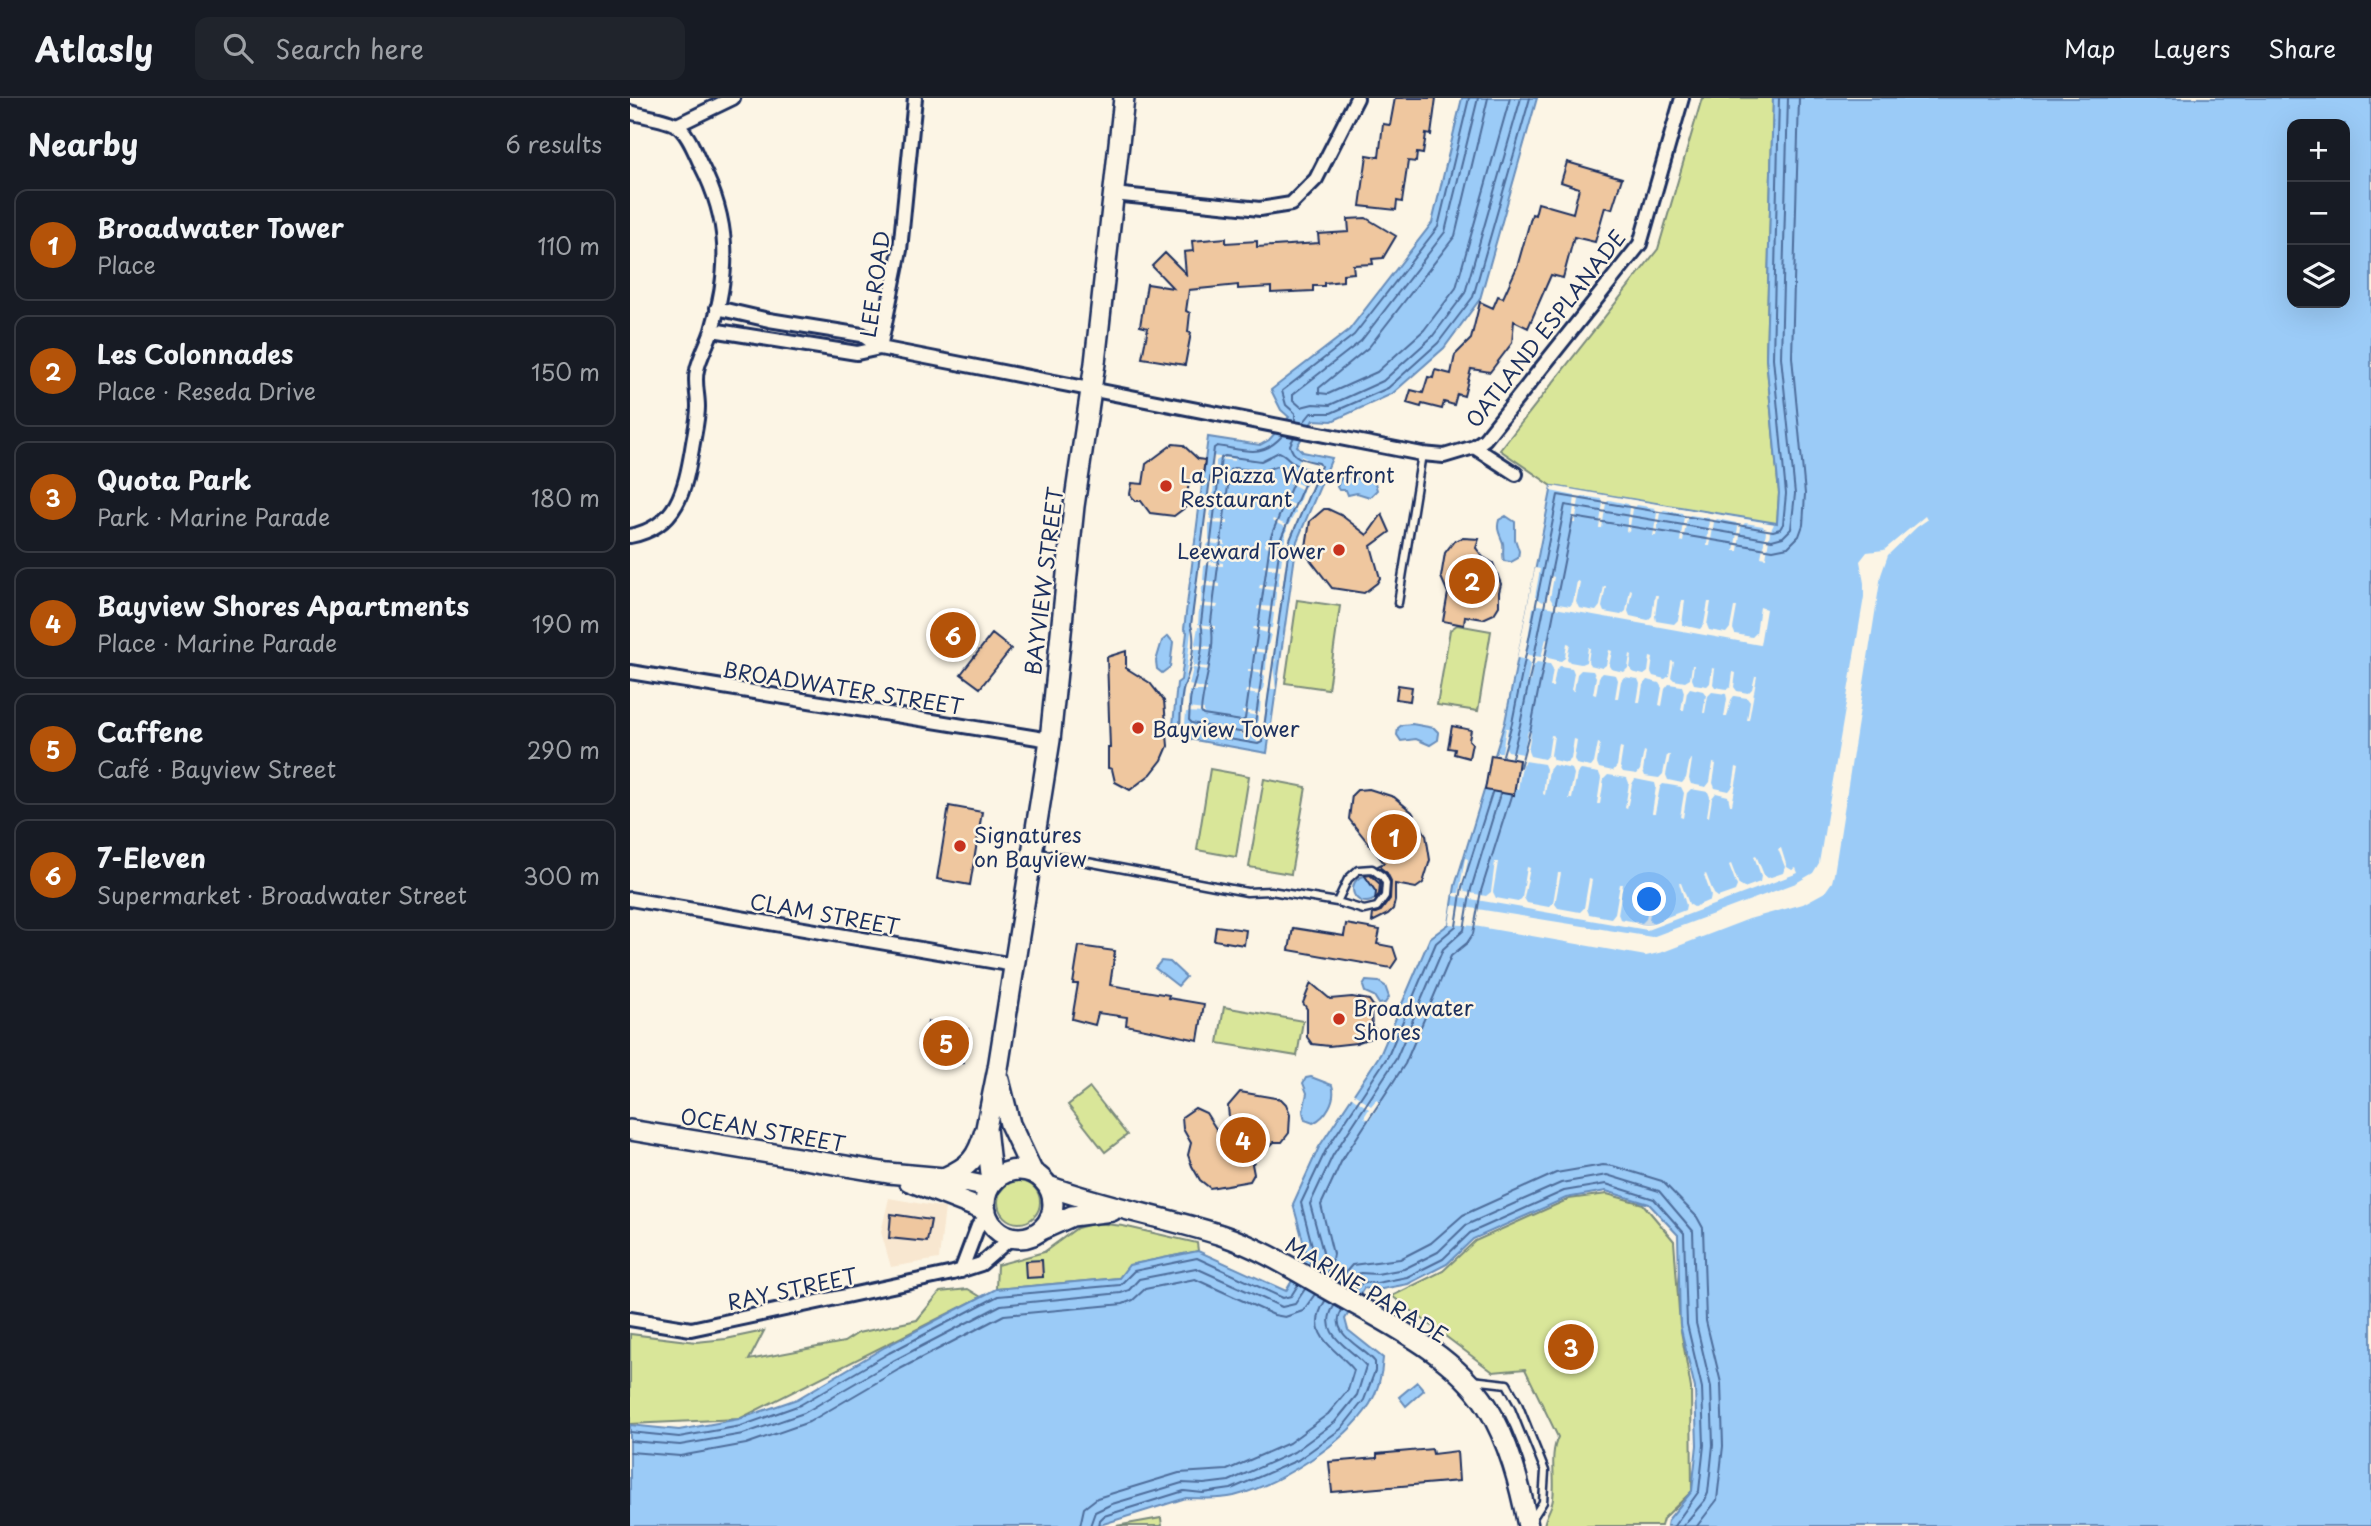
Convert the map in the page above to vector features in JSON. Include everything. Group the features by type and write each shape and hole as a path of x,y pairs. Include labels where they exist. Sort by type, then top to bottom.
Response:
{"main road":[{"name":"BAYVIEW STREET","path":"991,1185 986,1128 1050,740 1073,520 1124,98"},
{"name":"BAYVIEW STREET","path":"998,1068 1010,1124 1032,1173"},
{"path":"944,1178 968,1166 975,1157 986,1128"},
{"name":"OCEAN STREET","path":"630,1130 888,1173 991,1185"},
{"path":"1024,1170 1032,1173 1048,1186 1052,1196 1050,1219 1041,1230 1028,1237 1012,1237 997,1230 986,1213 985,1198 991,1185 1007,1172 1024,1170"},
{"name":"OCEAN STREET","path":"888,1173 986,1213"},
{"name":"MARINE PARADE","path":"1048,1186 1127,1211 1224,1236 1291,1269 1420,1342 1464,1379 1486,1405 1506,1444 1528,1525"},
{"name":"MARINE PARADE","path":"1041,1230 1072,1216 1127,1211"}],"street":[{"path":"677,125 733,98"},
{"name":"LEE ROAD","path":"915,98 900,250 880,348 1091,388"},
{"path":"1113,194 1260,209 1291,204 1316,179 1357,98"},
{"name":"OATLAND ESPLANADE","path":"1091,388 1422,454 1444,456 1474,447 1485,439 1520,397 1640,244 1682,98"},
{"path":"630,112 677,125 690,142 719,210 725,242 725,264 717,308 697,370 698,409 686,484 674,511 647,533 630,536"},
{"path":"717,308 862,335 880,348"},
{"path":"712,330 857,353 880,348"},
{"path":"1474,447 1516,474"},
{"name":"BROADWATER STREET","path":"630,672 1050,740"},
{"name":"CLAM STREET","path":"630,899 1014,965"},
{"path":"961,1271 978,1226 986,1213"},
{"name":"RAY STREET","path":"630,1319 691,1329 961,1271 981,1264 1012,1237"}],"lane":[{"path":"787,342 789,323"},
{"path":"1398,603 1422,454"},
{"path":"1032,852 1247,892 1271,891 1337,902 1364,910 1382,902 1386,883 1383,877 1372,869 1358,870 1348,880 1337,902"},
{"path":"1464,1379 1507,1384 1518,1404 1545,1471 1543,1502 1528,1525"}],"shaded area":[{"path":"889,1198 945,1208 939,1259 891,1267 881,1232"}],"green space":[{"path":"1702,98 1773,98 1766,358 1779,493 1777,523 1774,524 1552,486 1500,450 1658,249"},
{"path":"1297,600 1340,606 1328,689 1285,683"},
{"path":"1457,625 1491,631 1478,711 1437,705 1450,630"},
{"path":"1210,769 1249,776 1236,857 1197,850"},
{"path":"1264,779 1306,787 1291,874 1249,867"},
{"path":"1224,1007 1303,1021 1297,1056 1218,1043"},
{"path":"1090,1088 1127,1135 1105,1152 1068,1105"},
{"path":"1019,1181 1034,1187 1040,1202 1034,1217 1019,1223 1004,1217 998,1202 1004,1187"},
{"path":"1607,1194 1643,1204 1674,1241 1680,1325 1691,1388 1692,1491 1663,1519 1661,1526 1544,1526 1553,1499 1553,1459 1558,1437 1525,1369 1493,1372 1392,1296 1443,1271 1475,1241 1569,1199"},
{"path":"1096,1223 1123,1226 1197,1243 1198,1251 1130,1265 1119,1278 996,1289 997,1265 1044,1252 1077,1228"},
{"path":"968,1289 981,1297 739,1419 630,1424 630,1334 696,1342 764,1331 749,1360 844,1342 858,1333 917,1320 940,1292"},
{"path":"1161,1518 1162,1526 1116,1526"}],"water":[{"path":"1462,98 1537,98 1480,299 1444,348 1392,394 1332,421 1313,420 1297,446 1303,452 1332,458 1297,541 1267,753 1172,736 1177,683 1181,680 1187,632 1184,629 1208,437 1260,445 1269,440 1289,417 1281,410 1271,390 1349,330 1432,223"},
{"path":"1773,98 2371,98 2371,1526 1667,1526 1668,1520 1692,1491 1697,1445 1695,1388 1680,1325 1678,1235 1649,1204 1606,1191 1566,1198 1473,1239 1447,1264 1408,1284 1377,1290 1364,1288 1345,1319 1348,1330 1383,1358 1379,1382 1370,1404 1345,1434 1328,1448 1310,1461 1252,1490 1222,1498 1186,1498 1097,1526 630,1526 630,1425 679,1430 739,1419 797,1399 885,1347 996,1289 1119,1278 1129,1265 1198,1251 1286,1291 1307,1255 1293,1204 1319,1147 1381,1053 1430,938 1449,924 1455,886 1505,722 1552,486 1777,523 1779,493 1766,358"},
{"path":"1341,478 1372,479 1377,490 1370,497 1357,493 1348,495 1346,490 1339,490 1337,487"},
{"path":"1506,516 1515,522 1515,539 1519,551 1518,558 1511,562 1504,561 1503,543 1498,529 1499,520"},
{"path":"1168,636 1173,642 1170,667 1162,673 1157,669 1156,661 1162,641"},
{"path":"1412,724 1434,728 1439,733 1438,740 1430,745 1416,739 1401,741 1397,735 1398,728"},
{"path":"1366,876 1375,880 1379,889 1375,898 1366,902 1357,898 1353,889 1357,880"},
{"path":"1161,961 1170,962 1186,977 1178,986 1155,968"},
{"path":"1366,981 1379,982 1385,986 1389,997 1385,1003 1379,1004 1374,996 1365,992 1363,986"},
{"path":"1311,1077 1332,1085 1333,1090 1329,1107 1313,1123 1305,1120 1303,1112 1307,1093 1303,1083 1306,1078"},
{"path":"1417,1382 1424,1390 1406,1406 1399,1397"}],"pier":[{"path":"1212,456 1235,459 1216,461 1216,477 1233,479 1233,482 1214,481 1213,496 1230,500 1230,503 1213,501 1210,516 1211,519 1228,521 1228,524 1209,523 1209,540 1225,542 1225,545 1209,543 1206,561 1223,563 1223,566 1204,565 1203,580 1220,584 1220,587 1202,586 1201,603 1218,605 1217,608 1199,607 1198,624 1215,626 1215,629 1198,627 1196,645 1212,649 1194,649 1193,666 1210,667 1209,670 1193,668 1189,685 1207,691 1189,691 1188,708 1204,710 1204,713 1186,712 1185,724 1203,728 1202,731 1185,728 1182,738 1176,736 1181,716"},
{"path":"1301,456 1322,466 1289,540 1273,658 1276,659 1273,665 1276,689 1271,689 1270,678 1261,742 1257,742 1256,736 1239,734 1240,731 1258,732 1258,716 1242,711 1260,712 1261,695 1245,693 1246,690 1263,691 1265,676 1248,669 1266,670 1267,653 1251,651 1251,648 1267,650 1271,634 1253,629 1272,628 1274,613 1257,609 1258,606 1275,607 1276,591 1259,588 1260,585 1278,586 1280,571 1263,567 1264,564 1281,565 1283,550 1265,546 1265,543 1284,544 1287,528 1272,521 1273,519 1288,526 1296,512 1295,509 1280,503 1282,500 1298,506 1303,490 1289,483 1290,480 1305,487 1313,472 1298,463"},
{"path":"1552,486 1774,524 1766,558 1761,557 1766,532 1763,526 1745,523 1741,527 1738,551 1734,551 1738,527 1736,523 1717,519 1714,522 1710,546 1707,546 1709,518 1690,515 1687,518 1683,542 1680,541 1684,517 1682,513 1664,510 1660,513 1656,536 1653,536 1657,513 1655,508 1637,505 1633,509 1629,532 1626,531 1628,504 1609,500 1606,503 1602,528 1599,528 1603,503 1601,499 1583,496 1579,500 1575,523 1572,523 1575,496 1551,491"},
{"path":"1925,516 1927,520 1888,555 1881,575 1834,874 1825,892 1803,904 1749,919 1646,956 1449,924 1452,905 1652,937 1796,883 1813,873 1819,863 1864,597 1860,561 1867,552 1884,550"},
{"path":"1535,568 1540,569 1535,597 1543,602 1547,597 1551,576 1554,577 1550,598 1553,603 1570,606 1577,581 1580,582 1576,602 1579,608 1596,611 1606,586 1602,607 1604,612 1621,615 1626,611 1630,589 1630,616 1648,620 1652,616 1655,595 1658,595 1656,621 1674,624 1678,620 1682,600 1685,600 1682,625 1700,629 1704,624 1708,602 1711,602 1707,625 1709,630 1726,633 1730,628 1734,607 1737,607 1733,629 1735,634 1752,637 1756,633 1760,607 1766,609 1760,645 1538,605 1533,608 1526,650 1528,655 1541,657 1546,639 1549,640 1546,655 1548,658 1561,661 1565,658 1567,643 1570,644 1567,659 1581,664 1586,662 1588,647 1590,665 1602,668 1606,665 1609,650 1612,651 1609,666 1611,669 1624,672 1628,668 1630,654 1632,672 1644,675 1648,672 1650,657 1653,658 1653,676 1665,679 1669,676 1671,661 1674,662 1671,677 1685,682 1690,679 1694,665 1694,684 1707,686 1712,668 1715,669 1715,687 1727,689 1731,687 1733,672 1736,673 1734,687 1737,691 1748,693 1757,676 1749,720 1750,702 1747,698 1734,696 1727,717 1724,717 1726,694 1712,692 1708,696 1703,713 1706,695 1703,691 1690,688 1684,710 1681,710 1684,692 1682,686 1669,684 1665,689 1662,706 1659,705 1662,688 1659,683 1647,680 1643,685 1640,702 1637,702 1640,684 1638,679 1624,677 1618,698 1615,698 1618,680 1616,675 1603,673 1599,677 1596,695 1593,694 1596,677 1593,671 1581,670 1577,674 1574,691 1571,690 1574,673 1572,668 1560,666 1556,670 1553,687 1550,687 1553,669 1550,664 1537,662 1533,666 1530,683 1527,683 1530,665 1528,660 1517,658"},
{"path":"1506,728 1505,746 1508,751 1523,754 1528,731 1531,732 1528,751 1530,756 1544,759 1548,755 1551,735 1554,736 1551,755 1553,760 1567,763 1571,759 1574,739 1577,740 1574,759 1576,764 1591,767 1598,743 1599,768 1613,771 1617,766 1620,747 1623,748 1620,767 1623,772 1637,774 1644,751 1646,752 1643,771 1645,776 1659,778 1663,774 1667,755 1670,755 1666,775 1668,780 1682,783 1686,778 1690,759 1691,784 1706,787 1710,782 1713,763 1716,764 1713,783 1715,788 1729,791 1733,786 1736,767 1739,768 1732,805 1728,796 1716,793 1712,798 1709,817 1708,792 1691,789 1687,793 1683,818 1680,817 1684,793 1681,787 1663,784 1655,813 1652,813 1655,783 1635,779 1627,809 1627,778 1608,775 1604,779 1600,804 1597,804 1601,778 1599,773 1581,770 1577,774 1572,799 1569,799 1574,774 1572,769 1553,765 1549,770 1545,795 1544,764 1525,761 1518,789 1515,789 1520,763 1517,759 1496,755 1497,752 1502,752"},
{"path":"1781,848 1787,867 1792,870 1796,868 1798,873 1647,930 1454,896 1454,893 1459,893 1465,858 1468,859 1463,887 1465,892 1486,896 1491,892 1495,862 1498,862 1493,892 1496,898 1518,902 1522,898 1527,867 1530,868 1524,898 1527,903 1549,907 1553,903 1558,873 1561,873 1555,904 1558,908 1580,912 1584,908 1589,879 1592,880 1587,909 1589,914 1611,918 1615,913 1620,884 1623,884 1618,914 1620,919 1642,923 1646,919 1651,889 1654,890 1649,919 1652,923 1685,910 1679,883 1689,904 1694,907 1710,900 1711,895 1704,875 1706,874 1714,894 1718,897 1735,891 1737,886 1729,865 1731,864 1739,885 1744,888 1760,882 1761,876 1754,856 1756,855 1764,875 1768,878 1783,873 1785,867 1778,849"},
{"path":"1351,1092 1371,1106 1376,1100 1381,1103 1369,1121 1364,1117 1369,1109 1349,1095"}],"building":[{"path":"1395,98 1436,98 1431,135 1426,134 1423,154 1417,153 1416,162 1408,161 1402,202 1397,201 1396,210 1360,206 1367,155 1379,157 1383,124 1390,125"},
{"path":"1567,162 1622,178 1612,209 1605,207 1595,242 1574,237 1563,278 1551,275 1528,328 1514,321 1512,343 1490,372 1471,369 1464,396 1457,394 1454,405 1444,402 1442,409 1407,403 1411,390 1423,393 1428,377 1433,378 1435,370 1451,374 1455,355 1471,339 1480,302 1493,308 1498,296 1503,298 1517,267 1532,214 1535,215 1538,203 1573,213 1579,188 1561,182"},
{"path":"1366,218 1396,236 1383,258 1372,259 1373,264 1353,265 1354,273 1343,274 1343,281 1313,286 1313,291 1271,293 1271,287 1238,289 1238,285 1189,290 1186,311 1190,313 1188,332 1191,333 1185,365 1142,358 1148,328 1140,326 1147,284 1173,288 1152,266 1165,253 1186,274 1184,252 1193,251 1192,241 1226,238 1226,243 1257,241 1257,247 1319,243 1318,234 1349,232 1348,219"},
{"path":"1173,444 1183,445 1198,459 1205,460 1202,481 1189,480 1186,507 1174,516 1150,513 1141,501 1135,501 1130,494 1132,483 1143,484 1146,464"},
{"name":"Leeward Tower","path":"1324,509 1341,515 1367,535 1382,514 1390,532 1371,546 1380,578 1364,593 1332,588 1305,553 1310,521"},
{"path":"1463,538 1479,539 1476,548 1483,557 1493,563 1501,584 1499,606 1494,614 1483,619 1465,616 1464,625 1443,621 1448,593 1441,577 1445,553 1454,541"},
{"path":"938,620 971,624 967,656 934,652"},
{"path":"992,634 1011,649 980,688 961,674"},
{"name":"Bayview Tower","path":"1126,651 1126,668 1150,683 1164,701 1168,746 1162,760 1151,774 1130,790 1115,782 1112,769 1108,768 1110,748 1107,657"},
{"path":"1398,685 1412,687 1410,701 1396,699"},
{"path":"1452,726 1471,730 1469,758 1454,754 1455,749 1448,748"},
{"path":"1491,755 1519,760 1514,795 1485,790"},
{"path":"1369,789 1394,797 1412,812 1426,835 1430,860 1423,883 1416,888 1395,884 1393,909 1372,922 1373,914 1381,911 1390,899 1391,881 1387,873 1378,866 1384,863 1349,819 1352,795 1357,790"},
{"name":"Signatures on Bayview","path":"949,806 982,812 970,885 937,879"},
{"path":"1370,875 1380,884 1375,900 1376,892 1365,876"},
{"path":"1346,924 1380,930 1377,944 1393,947 1397,959 1391,968 1289,950 1293,928 1344,936"},
{"path":"1216,926 1246,930 1244,945 1214,940"},
{"path":"1079,946 1115,951 1110,985 1204,1004 1198,1040 1126,1025 1127,1017 1098,1013 1095,1025 1072,1019 1078,984 1073,984"},
{"name":"Broadwater Shores","path":"1311,983 1330,999 1352,997 1369,1000 1374,1007 1371,1010 1372,1027 1375,1029 1371,1038 1356,1043 1329,1046 1312,1044 1307,1037 1307,1009 1303,1003"},
{"path":"928,1022 968,1029 963,1063 923,1056"},
{"path":"1240,1092 1281,1099 1290,1115 1289,1133 1282,1142 1274,1142 1252,1164 1254,1174 1250,1181 1210,1188 1200,1180 1192,1166 1188,1155 1191,1143 1183,1129 1182,1117 1195,1108 1206,1113 1232,1154 1228,1106"},
{"path":"891,1214 931,1220 927,1242 889,1238"},
{"path":"1042,1260 1043,1277 1026,1278 1025,1261"},
{"path":"1432,1449 1433,1454 1457,1451 1459,1481 1332,1492 1329,1462"}],"place":[{"name":"La Piazza Waterfront Restaurant","path":"1166,486"},
{"name":"Leeward Tower","path":"1339,550"},
{"name":"Les Colonnades","path":"1472,581"},
{"name":"7-Eleven","path":"953,635"},
{"name":"Bayview Tower","path":"1138,728"},
{"name":"Broadwater Tower","path":"1394,837"},
{"name":"Signatures on Bayview","path":"960,846"},
{"name":"Broadwater Shores","path":"1339,1019"},
{"name":"Caffene","path":"946,1043"},
{"name":"Bayview Shores Apartments","path":"1243,1140"},
{"name":"Quota Park","path":"1571,1347"}]}
